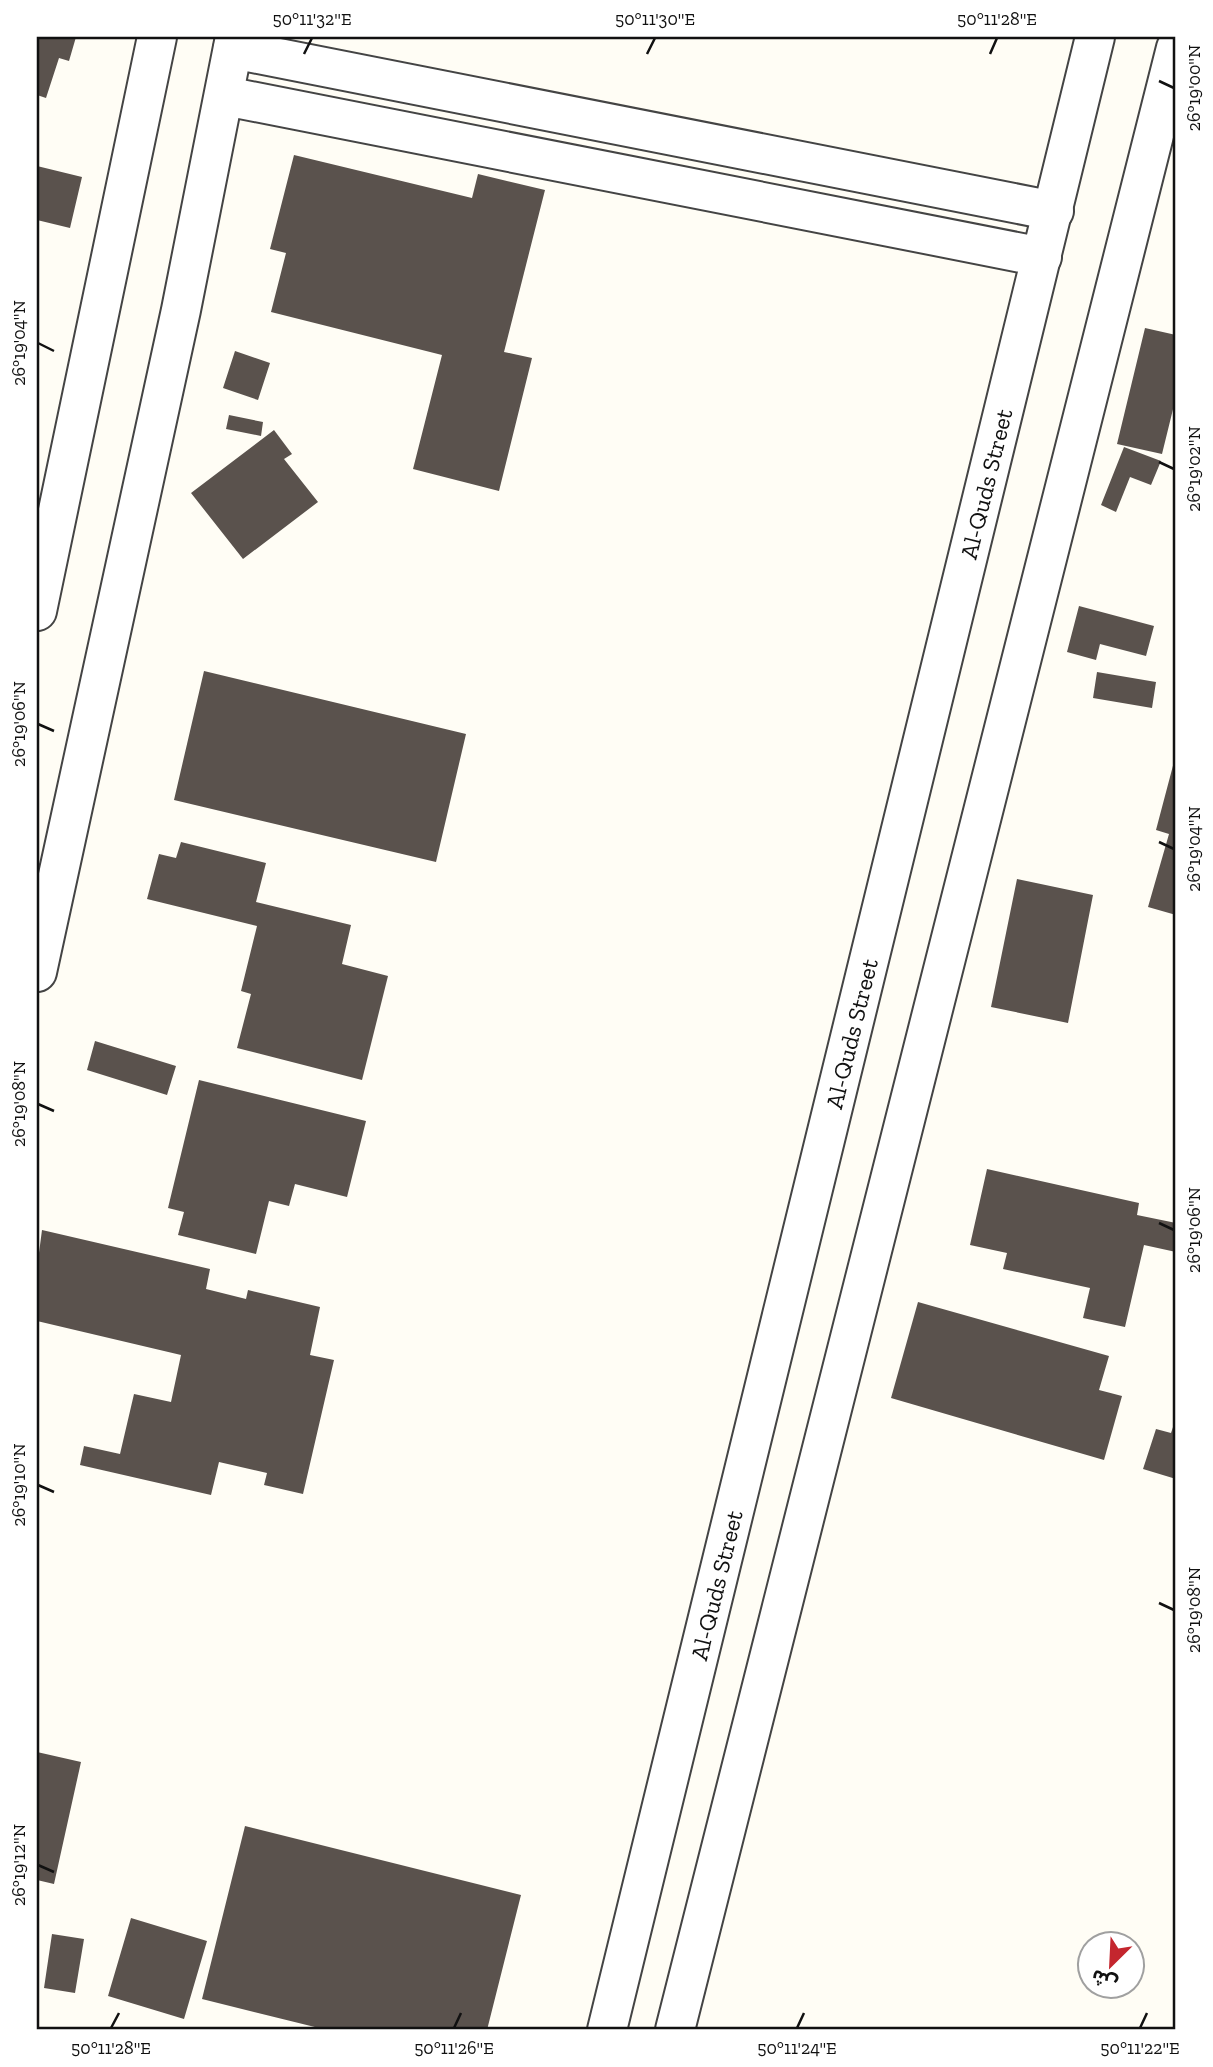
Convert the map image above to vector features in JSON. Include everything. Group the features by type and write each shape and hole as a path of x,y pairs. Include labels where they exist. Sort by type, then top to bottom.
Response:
{"street":[{"path":"37,611 158,37"},
{"name":"Al-Quds Street","path":"607,2030 1095,37"},
{"path":"37,972 181,310 234,43 1054,211"},
{"path":"675,2030 1176,48"},
{"path":"225,96 1042,257"}],"building":[{"path":"37,37 76,37 69,61 59,58 46,98 37,95"},
{"path":"294,155 472,198 478,174 545,190 504,352 532,358 499,491 413,469 442,355 271,312 286,253 270,249"},
{"path":"37,166 82,177 70,228 37,220"},
{"path":"1145,328 1176,335 1176,397 1162,454 1117,444"},
{"path":"235,351 270,363 258,400 223,388"},
{"path":"229,415 263,422 261,436 226,429"},
{"path":"274,430 292,454 284,459 318,502 243,559 191,493"},
{"path":"1124,447 1161,461 1151,485 1130,477 1116,512 1101,505"},
{"path":"1079,606 1154,626 1146,656 1100,644 1096,660 1067,652"},
{"path":"204,671 466,734 436,862 174,800"},
{"path":"1097,672 1156,682 1152,708 1093,698"},
{"path":"1175,758 1176,915 1148,907 1169,834 1156,830"},
{"path":"181,842 266,863 256,902 351,925 342,964 388,976 362,1080 237,1048 251,994 241,991 257,926 147,899 159,854 176,858"},
{"path":"1017,879 1093,895 1068,1023 991,1007"},
{"path":"95,1041 176,1066 167,1095 87,1070"},
{"path":"199,1080 366,1121 347,1197 295,1184 289,1206 269,1201 256,1254 178,1235 184,1212 168,1208"},
{"path":"987,1169 1139,1203 1137,1215 1176,1223 1176,1252 1144,1245 1125,1327 1083,1318 1090,1288 1003,1269 1007,1253 970,1245"},
{"path":"42,1230 210,1269 206,1289 246,1299 248,1290 320,1307 310,1355 334,1360 303,1494 264,1485 267,1473 219,1462 211,1495 80,1465 84,1446 120,1454 134,1394 171,1402 181,1355 37,1321 37,1268"},
{"path":"918,1302 1109,1356 1099,1390 1122,1396 1104,1460 891,1398"},
{"path":"1176,1418 1176,1479 1143,1469 1156,1429 1171,1433"},
{"path":"37,1752 81,1762 54,1884 37,1880"},
{"path":"245,1826 521,1895 487,2030 327,2030 202,1999"},
{"path":"131,1918 207,1941 184,2019 108,1996"},
{"path":"52,1934 84,1939 75,1993 44,1988"}]}
